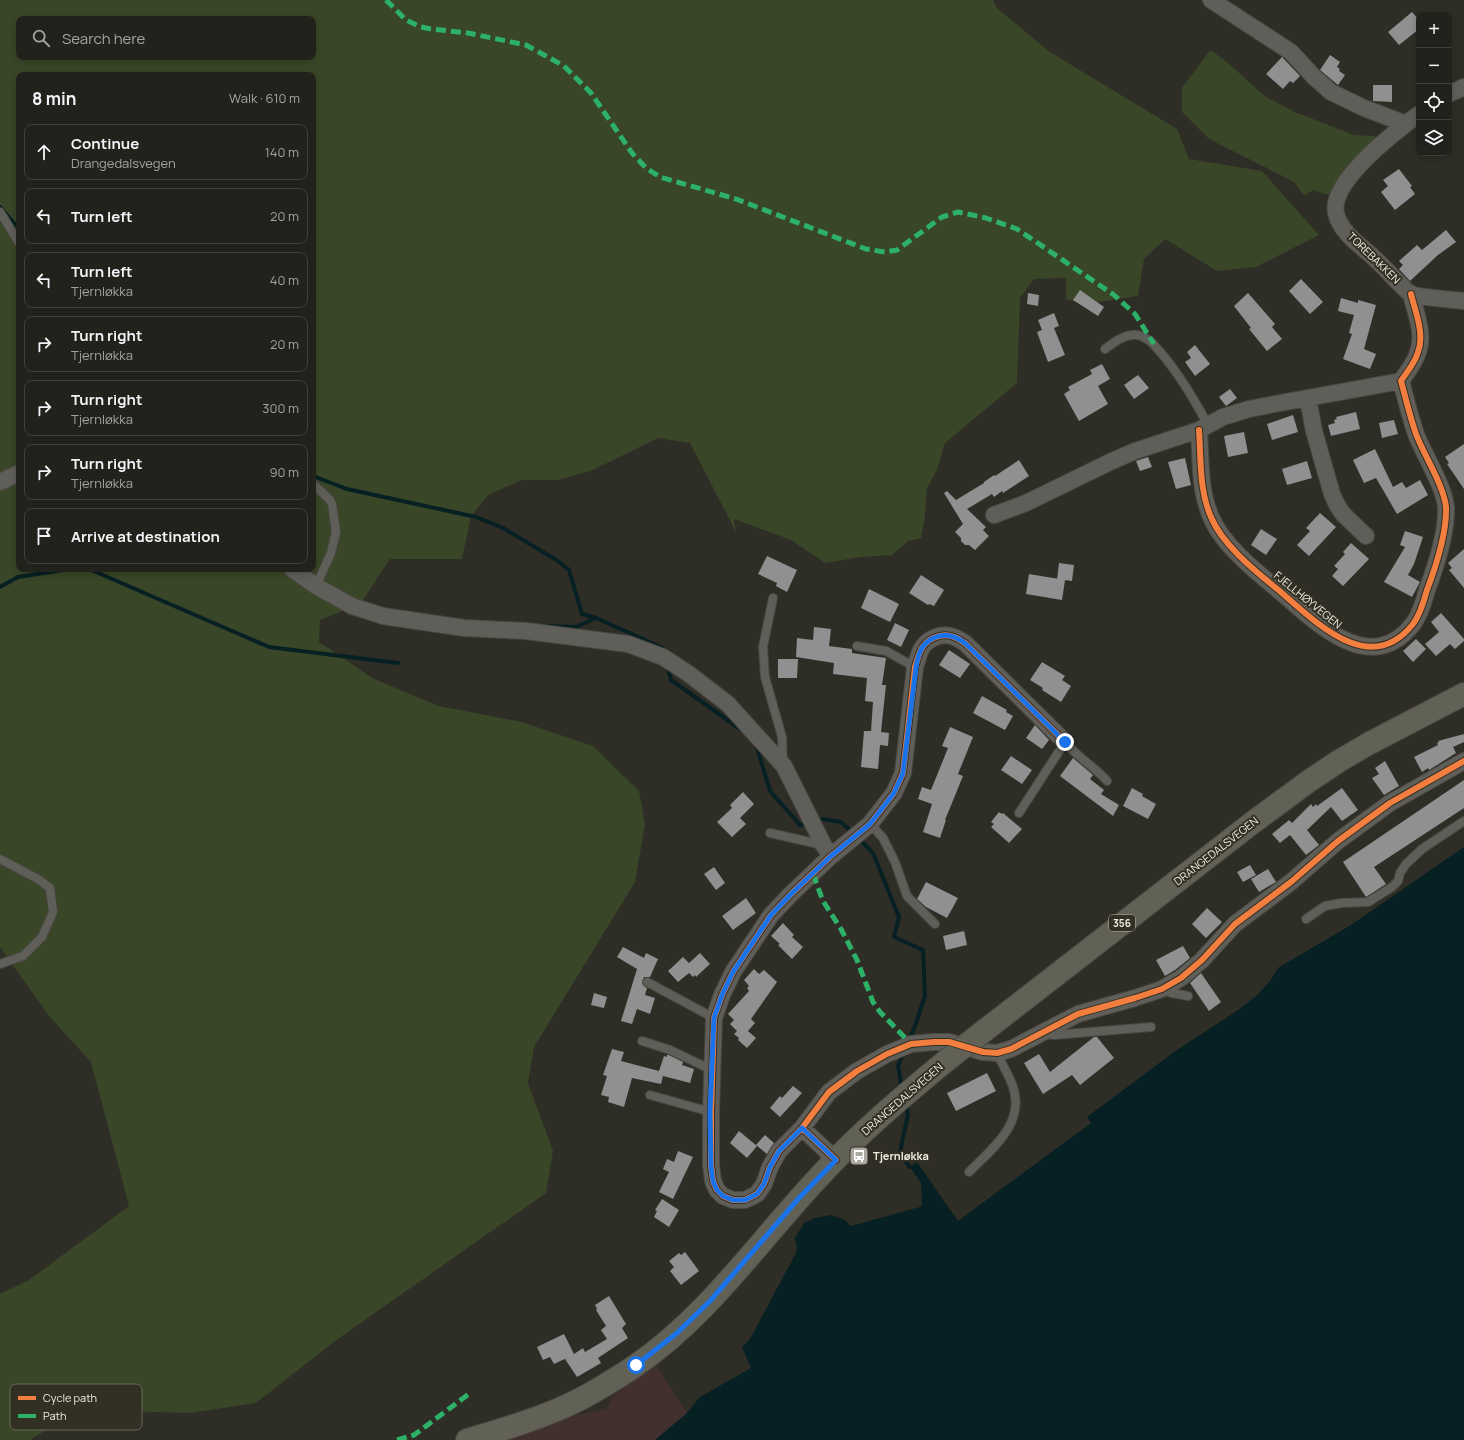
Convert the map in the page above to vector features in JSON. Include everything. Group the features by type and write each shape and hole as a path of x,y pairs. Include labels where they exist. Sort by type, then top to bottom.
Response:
{"main road":[{"name":"DRANGEDALSVEGEN","path":"467,1440 511,1427 560,1409 589,1395 636,1365 677,1333 710,1301 799,1198 866,1129 947,1060 1252,823 1309,781 1374,740 1464,694"}],"street":[{"path":"1210,0 1291,52 1314,78 1332,92 1364,108 1406,124 1416,116"},
{"path":"1452,93 1464,87"},
{"name":"TOREBAKKEN","path":"1406,124 1356,167 1345,182 1338,195 1335,206 1339,221 1350,237 1381,264 1411,294"},
{"path":"994,515 1026,503 1135,451 1203,428 1223,417 1249,409 1401,382 1412,366 1419,351 1420,338 1411,294 1464,301"},
{"name":"FJELLHØYVEGEN","path":"1203,428 1202,484 1211,518 1218,531 1232,548 1267,580 1322,626 1344,641 1362,647 1376,647 1391,643 1401,637 1414,623 1432,576 1446,522 1446,506 1442,493 1416,434 1401,382"},
{"path":"1308,399 1314,431 1332,494 1337,505 1344,514 1366,536"},
{"path":"0,482 16,474"},
{"path":"296,572 316,586 352,606 383,616 464,628 526,631 628,644 663,657 690,674 728,704 784,766 828,851"},
{"path":"1065,742 965,643 953,636 933,637 926,642 920,651 916,667 903,773 894,793 870,824 828,851 771,915 733,972 722,995 714,1018 710,1112 711,1166 713,1181 717,1190 723,1196 733,1200 745,1200 757,1194 764,1184 770,1167 779,1151 802,1128 829,1092 857,1071 887,1054 911,1044 934,1042 949,1042 983,1052 997,1054 1012,1049 1078,1014 1162,989 1180,978 1202,960 1235,924 1291,882 1338,841 1390,803 1464,761"},
{"path":"802,1128 836,1160"}],"lane":[{"path":"0,212 16,238"},
{"path":"1105,349 1126,336 1133,335 1147,339 1154,344 1199,408 1203,428"},
{"path":"316,487 330,500 332,504 336,532 331,553 316,586"},
{"path":"773,598 763,647 765,678 782,737 784,766"},
{"path":"857,646 886,651 916,667"},
{"path":"1019,813 1065,742 1079,757 1107,781"},
{"path":"1306,919 1325,906 1342,903 1368,902 1392,887 1398,881 1400,873 1406,864 1422,849 1464,821"},
{"path":"870,824 883,838 895,862 907,896 934,924"},
{"path":"770,833 828,851"},
{"path":"0,859 38,879 50,888 52,912 42,937 23,956 0,964"},
{"path":"648,982 714,1018"},
{"path":"1162,989 1172,993 1188,996"},
{"path":"1040,1033 1054,1035 1151,1027"},
{"path":"642,1041 670,1050 712,1070"},
{"path":"970,1172 1004,1136 1013,1119 1015,1108 1012,1085 997,1054"},
{"path":"650,1095 710,1112"}],"shaded area":[{"path":"654,1362 687,1413 655,1440 460,1440 607,1409 611,1398"}],"green space":[{"path":"0,0 993,0 997,8 1050,52 1177,129 1189,159 1262,171 1319,235 1256,267 1217,271 1165,239 1144,259 1138,296 1085,304 1066,299 1066,278 1034,279 1020,298 1017,383 945,443 937,470 927,488 925,516 921,538 908,541 892,555 861,557 825,563 791,540 734,519 736,532 690,443 658,438 593,470 559,480 522,480 488,495 471,516 462,559 390,559 361,603 320,620 319,642 374,679 439,706 522,722 593,746 639,791 645,824 635,882 534,1047 528,1083 553,1151 546,1193 335,1341 256,1403 190,1413 142,1412 142,1384 10,1384 10,1430 46,1430 30,1440 0,1440 0,1294 29,1280 129,1206 91,1062 49,1016 0,947"},
{"path":"1210,50 1226,61 1266,97 1295,112 1354,135 1375,136 1380,141 1331,196 1313,190 1304,196 1294,182 1209,139 1182,112 1182,88"}],"water":[{"path":"1464,847 1464,1440 655,1440 687,1413 700,1397 751,1368 742,1347 750,1339 796,1253 797,1248 795,1238 804,1223 815,1218 831,1215 845,1220 851,1226 920,1207 922,1205 921,1183 910,1167 917,1162 958,1221 1091,1123 1087,1117 1174,1052 1238,1010 1256,996 1270,981 1278,968 1351,925"}],"building":[{"path":"1412,12 1416,17 1416,31 1399,45 1388,32"},
{"path":"1330,55 1340,62 1337,67 1340,69 1339,71 1345,75 1338,85 1320,70"},
{"path":"1282,57 1300,76 1293,83 1290,81 1283,89 1266,74"},
{"path":"1373,85 1392,85 1392,102 1373,101"},
{"path":"1399,169 1412,186 1410,187 1415,194 1395,210 1381,192 1388,186 1383,180"},
{"path":"1446,230 1456,242 1438,255 1410,281 1399,269 1403,265 1399,261 1417,245 1422,250"},
{"path":"1301,279 1323,302 1310,314 1289,291"},
{"path":"1080,290 1104,307 1098,316 1073,300"},
{"path":"1028,293 1039,295 1038,306 1027,304"},
{"path":"1248,293 1275,324 1272,327 1282,339 1267,351 1249,329 1251,328 1234,306"},
{"path":"1341,298 1358,303 1358,300 1376,305 1364,349 1376,354 1370,369 1343,359 1352,334 1349,333 1354,315 1338,311"},
{"path":"1054,313 1059,326 1054,328 1065,355 1048,362 1037,332 1042,330 1038,320"},
{"path":"1195,345 1210,364 1195,376 1185,362 1191,358 1187,352"},
{"path":"1102,364 1110,379 1098,386 1108,404 1079,421 1064,394 1070,390 1068,387 1092,374 1090,370"},
{"path":"1138,375 1149,388 1134,399 1124,385"},
{"path":"1230,389 1237,398 1226,406 1219,397"},
{"path":"1356,412 1360,429 1331,436 1328,425 1335,423 1334,420 1337,419 1336,417"},
{"path":"1293,415 1298,432 1272,440 1267,424"},
{"path":"1394,420 1398,434 1382,438 1379,423"},
{"path":"1244,432 1248,453 1228,457 1224,436"},
{"path":"1464,444 1464,489 1447,464 1449,463 1445,457"},
{"path":"1375,449 1393,487 1402,482 1406,488 1420,480 1428,495 1397,514 1376,478 1364,483 1353,460"},
{"path":"1148,457 1152,467 1140,471 1136,461"},
{"path":"1185,458 1191,485 1176,489 1168,462"},
{"path":"1019,460 1029,476 1003,493 1002,491 994,497 992,494 967,509 986,527 983,530 989,536 975,550 969,545 965,545 955,532 963,524 944,493 947,491 956,500"},
{"path":"1307,461 1312,478 1287,485 1282,469"},
{"path":"1320,513 1336,527 1309,556 1297,545 1310,531 1306,528"},
{"path":"1261,529 1277,539 1266,555 1251,545"},
{"path":"1405,531 1423,537 1414,564 1408,575 1420,582 1412,597 1384,582 1405,547 1400,545"},
{"path":"1351,543 1369,559 1343,586 1332,576 1338,569 1334,566 1345,554 1343,552"},
{"path":"1464,549 1464,588 1449,570 1452,568 1448,563"},
{"path":"767,556 797,570 787,592 776,586 777,583 758,574"},
{"path":"1059,563 1074,565 1072,581 1057,579"},
{"path":"1029,574 1065,580 1062,600 1026,594"},
{"path":"921,575 944,590 934,606 928,605 909,593"},
{"path":"869,589 899,604 890,622 861,608"},
{"path":"1441,613 1464,639 1464,641 1455,649 1450,644 1436,656 1425,644 1439,632 1431,622"},
{"path":"895,623 909,630 901,647 887,640"},
{"path":"814,627 831,629 829,646 852,649 852,653 886,658 882,685 886,685 881,732 889,733 888,746 880,745 878,769 861,767 864,731 871,731 873,702 865,701 867,678 833,674 834,663 796,657 797,638 813,640"},
{"path":"1416,639 1426,649 1413,662 1403,651"},
{"path":"949,650 970,664 960,678 939,665"},
{"path":"778,659 798,659 797,678 778,678"},
{"path":"1042,662 1065,676 1062,680 1071,686 1061,702 1042,690 1043,688 1030,680"},
{"path":"982,696 1007,710 1006,712 1013,716 1005,730 973,713"},
{"path":"1035,725 1049,740 1042,749 1026,738"},
{"path":"950,727 973,737 958,774 963,776 945,820 940,838 923,832 932,804 918,799 922,787 931,790 948,748 942,746"},
{"path":"1464,734 1464,742 1453,747 1456,753 1429,770 1428,768 1422,772 1414,757 1438,745 1438,741"},
{"path":"1011,756 1032,770 1022,784 1001,770"},
{"path":"1073,758 1093,775 1090,779 1104,790 1101,794 1119,805 1113,816 1060,776"},
{"path":"1385,761 1399,786 1384,795 1372,778 1379,774 1375,768"},
{"path":"1464,780 1464,808 1374,867 1386,884 1366,897 1343,862"},
{"path":"1132,788 1156,804 1148,819 1123,806"},
{"path":"1342,788 1358,810 1342,821 1331,807 1307,830 1319,845 1306,855 1290,835 1280,843 1272,834 1289,820 1292,823 1311,804 1313,807 1316,804 1317,806"},
{"path":"743,792 754,804 740,818 746,824 732,837 717,822 732,808 730,805"},
{"path":"999,812 1002,814 1003,813 1022,829 1009,843 991,827 994,824 991,822"},
{"path":"1250,865 1256,875 1243,882 1237,872"},
{"path":"714,867 725,883 716,890 704,874"},
{"path":"1268,869 1276,882 1259,892 1251,879"},
{"path":"926,882 958,898 947,918 926,907 917,899"},
{"path":"746,898 756,913 733,930 722,916"},
{"path":"1207,908 1222,922 1206,938 1192,924"},
{"path":"783,923 794,935 792,937 803,947 792,959 778,945 780,944 771,936"},
{"path":"964,931 967,945 946,950 943,936"},
{"path":"1183,946 1190,958 1165,976 1156,960"},
{"path":"623,947 644,958 646,953 658,959 650,977 644,977 642,982 647,988 645,995 655,998 650,1014 637,1009 632,1024 621,1021 637,969 617,957"},
{"path":"700,953 710,964 696,977 695,975 693,977 689,973 678,982 668,971 683,957 689,963"},
{"path":"754,969 759,974 764,970 777,982 751,1019 755,1023 748,1031 756,1038 747,1048 734,1034 737,1031 730,1024 734,1020 728,1014 749,991 747,988 749,986 744,980"},
{"path":"1201,973 1221,1002 1209,1011 1190,983"},
{"path":"594,993 607,997 604,1008 591,1005"},
{"path":"1094,1037 1097,1037 1114,1058 1080,1085 1072,1075 1043,1094 1024,1063 1039,1054 1050,1072"},
{"path":"612,1049 624,1052 621,1061 659,1071 664,1056 667,1057 667,1055 669,1055 683,1062 682,1065 694,1069 690,1083 663,1076 661,1084 632,1078 624,1107 608,1102 609,1097 601,1095 607,1076 603,1075"},
{"path":"987,1073 996,1091 956,1111 947,1093"},
{"path":"793,1086 802,1093 780,1117 770,1108 780,1096 782,1098"},
{"path":"739,1131 757,1146 747,1158 730,1143"},
{"path":"765,1135 774,1143 767,1154 756,1145"},
{"path":"678,1151 693,1157 673,1199 659,1192 669,1172 663,1169 667,1159 674,1162"},
{"path":"662,1199 679,1210 669,1227 654,1217 657,1211 655,1210"},
{"path":"685,1252 699,1271 681,1285 670,1271 674,1267 669,1261 679,1253 681,1255"},
{"path":"609,1296 626,1324 622,1328 628,1338 598,1358 601,1363 577,1377 565,1359 569,1357 554,1364 550,1357 543,1360 537,1347 564,1334 574,1354 583,1348 585,1352 607,1339 601,1330 606,1326 596,1310 595,1305"}],"waterway":[{"path":"0,207 16,226"},
{"path":"316,477 347,489 476,517 503,528 558,561 569,570 582,614 596,618 663,648 664,653"},
{"path":"0,587 18,577 50,572"},
{"path":"96,572 269,647 398,663"},
{"path":"547,626 576,627 596,618"},
{"path":"667,666 671,680 743,731"},
{"path":"756,744 770,791 800,825 808,823"},
{"path":"815,821 823,819 841,822 853,833"},
{"path":"858,838 873,853 899,917 894,937 923,950 925,996 909,1040"},
{"path":"902,1089 898,1066 904,1051"},
{"path":"905,1103 908,1115 900,1155 910,1167"}],"marked path":[{"path":"386,0 406,20 421,27 468,33 526,45 564,66 591,93 632,153 646,168 660,177 736,199 866,249 885,252 897,250 942,217 958,212 986,218 1017,229 1114,295 1135,314 1154,344"},
{"path":"813,874 823,901 841,929 857,960 873,1002 880,1012 911,1044"},
{"path":"397,1440 414,1435 470,1393"}],"cycle path":[{"path":"1199,430 1202,485 1207,507 1216,527 1239,556 1307,615 1342,639 1360,645 1378,646 1396,640 1413,624 1420,612 1434,571 1443,538 1446,517 1446,507 1442,490 1416,434 1401,381 1415,360 1420,345 1419,323 1411,294"},
{"path":"802,1128 779,1151 770,1167 764,1184 757,1194 745,1200 733,1200 723,1196 717,1190 713,1181 711,1165 714,1018 722,995 733,972 771,915 831,856 870,824 894,793 903,773 915,667 922,647 930,640 944,635 955,637 965,643 1065,742"},
{"path":"836,1160 802,1128 829,1092 857,1071 887,1054 911,1044 949,1042 983,1052 997,1053 1011,1049 1078,1014 1162,989 1181,978 1202,960 1235,924 1291,882 1338,841 1390,803 1464,761"}],"place":[{"name":"Tjernløkka","path":"859,1156"}],"route":[{"path":"636,1365 677,1333 710,1301 799,1198 836,1160 802,1128 779,1151 770,1167 764,1184 757,1194 745,1200 733,1200 723,1196 717,1190 713,1181 711,1166 710,1112 714,1018 722,995 733,972 771,915 831,856 870,824 894,793 903,773 916,667 920,651 926,642 933,637 953,636 965,643 1042,717 1065,742"}]}
